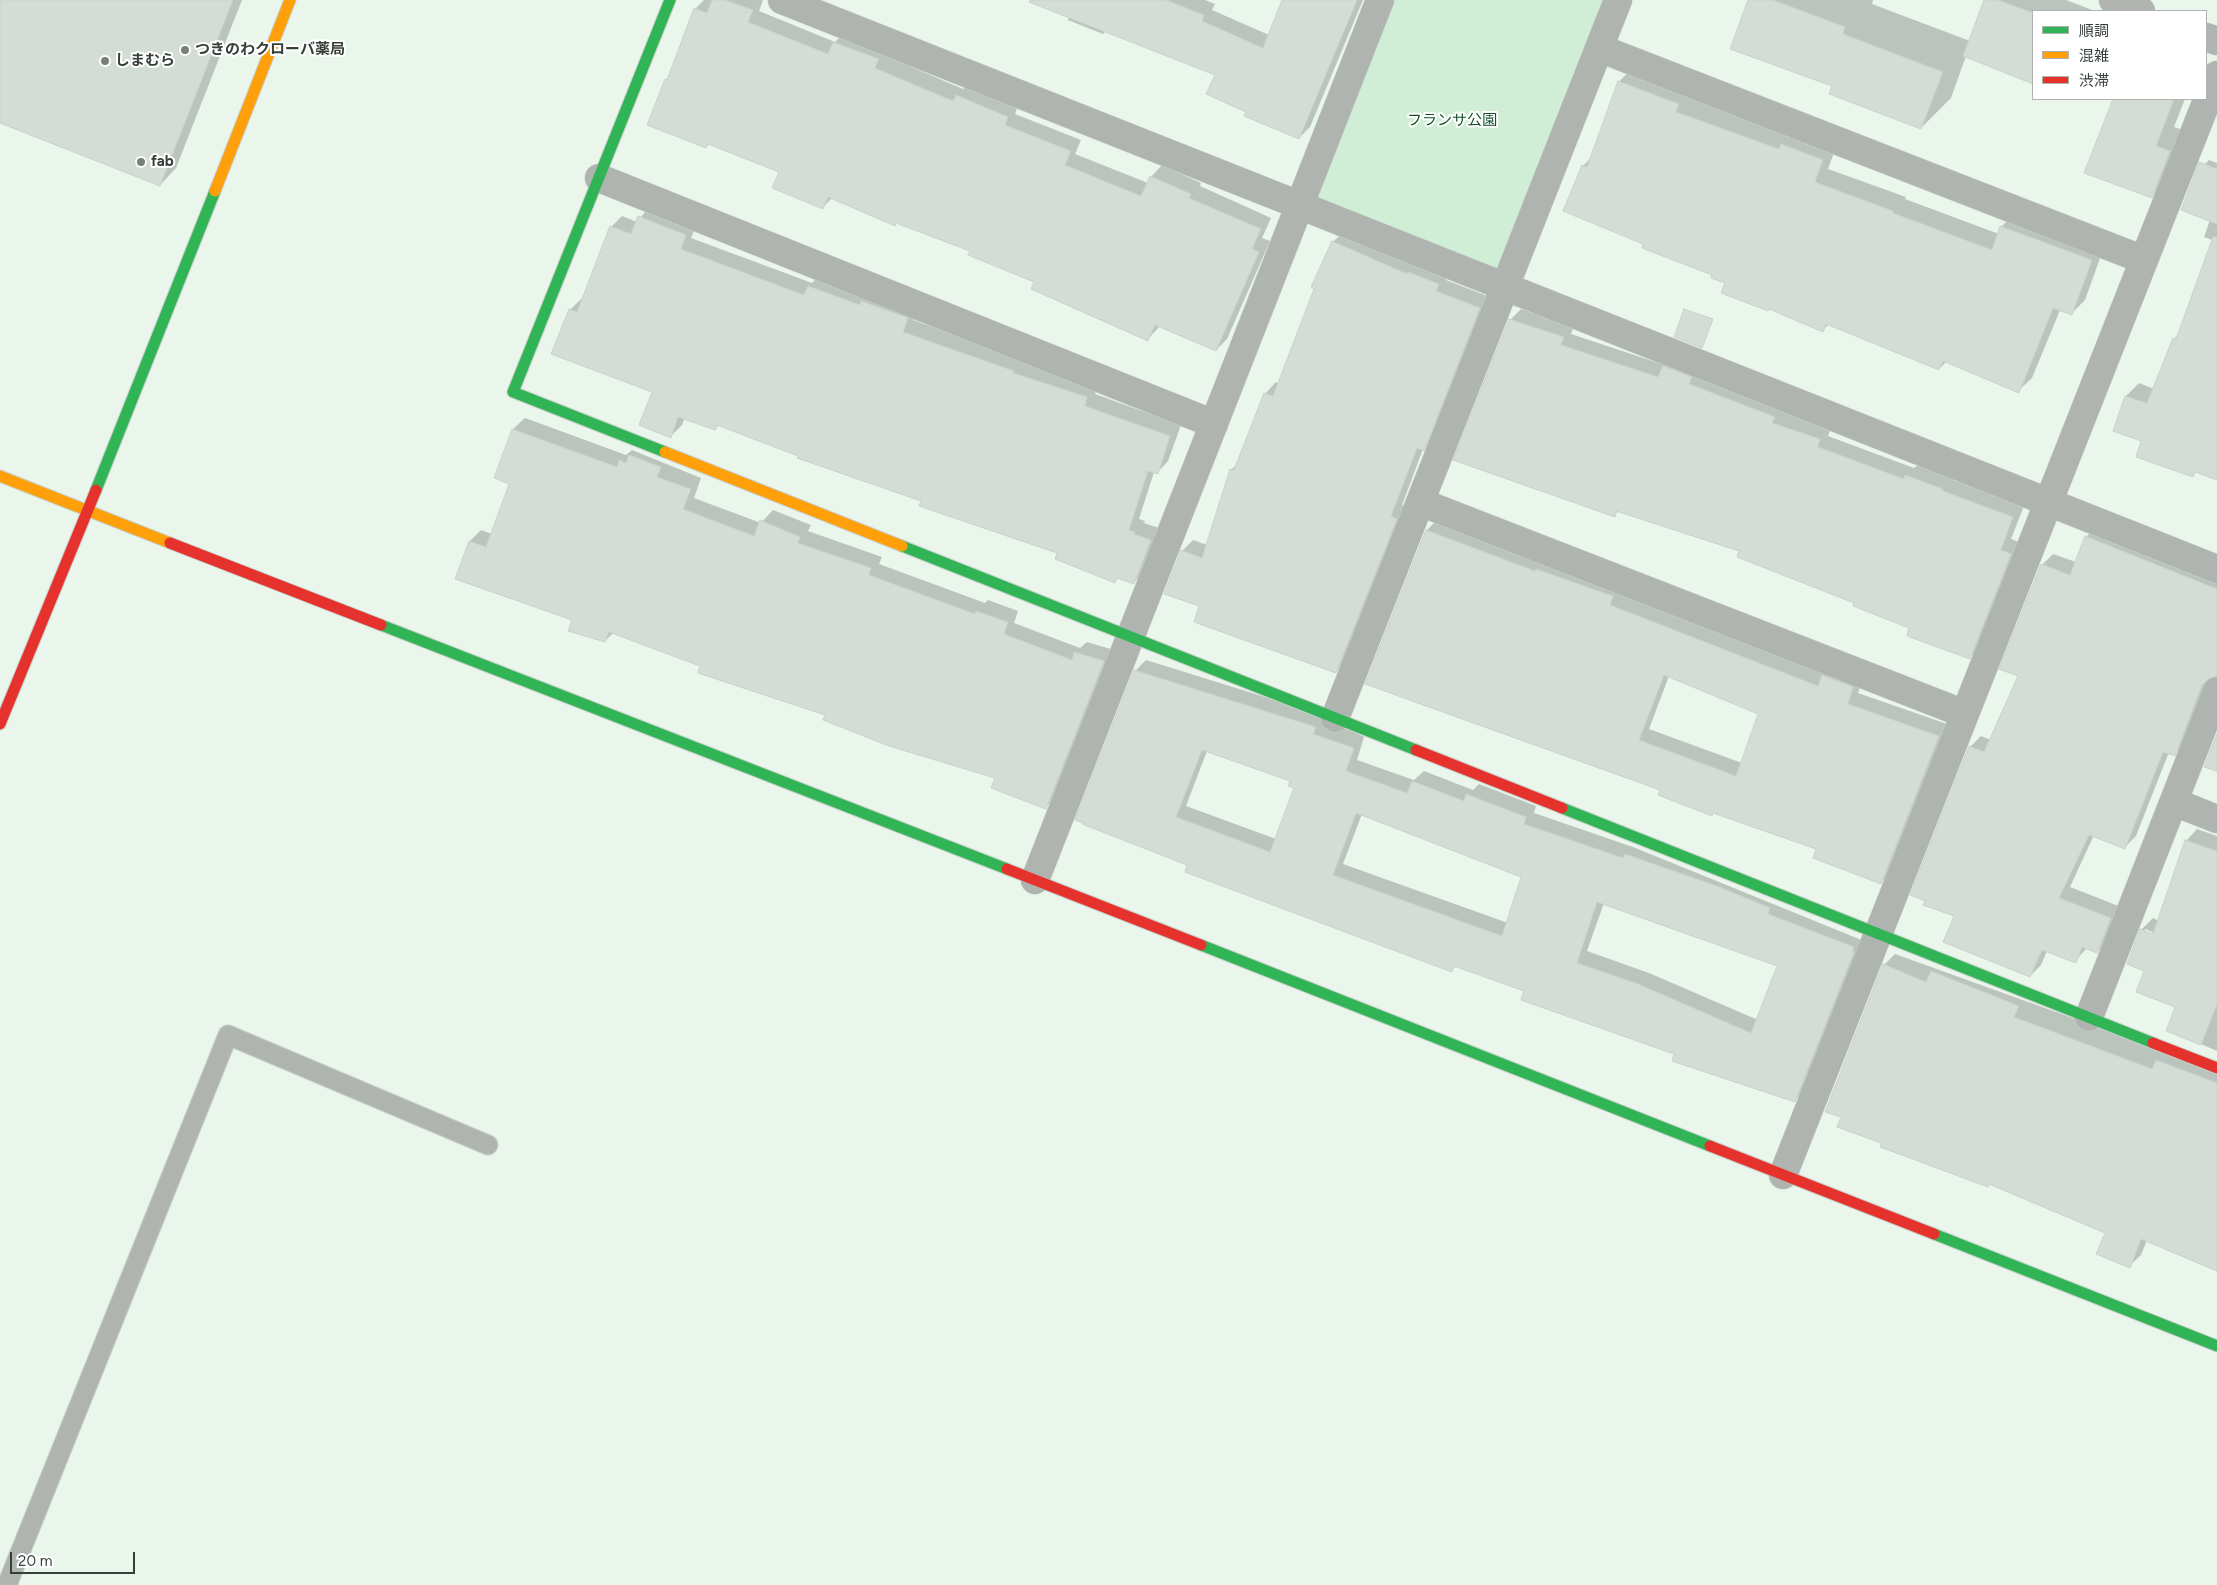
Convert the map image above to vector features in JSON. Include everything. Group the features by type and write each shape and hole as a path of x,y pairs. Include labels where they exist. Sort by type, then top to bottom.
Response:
{"street":[{"path":"0,724 88,511 290,0"},
{"path":"670,0 513,392 2217,1068"},
{"path":"782,0 2217,569"},
{"path":"1035,880 1380,0"},
{"path":"1335,718 1618,0"},
{"path":"2113,0 2138,10"},
{"path":"1599,48 2144,260"},
{"path":"1783,1175 2217,76"},
{"path":"599,178 1214,424"},
{"path":"0,476 1035,880 2217,1346"},
{"path":"1420,502 1965,714"},
{"path":"2089,1017 2217,691"},
{"path":"2174,802 2217,819"}],"lane":[{"path":"7,1585 228,1034 488,1145"}],"green space":[{"name":"フランサ公園","path":"1380,0 1618,0 1505,287 1299,205"}],"building":[{"name":"しまむら","path":"0,0 233,0 160,186 0,123"},
{"path":"712,0 725,0 753,10 748,22 828,54 833,42 879,59 875,68 953,101 956,95 1008,117 1005,125 1071,151 1065,165 1141,196 1150,176 1191,194 1189,198 1261,229 1252,249 1259,252 1216,351 1155,325 1148,341 1031,289 1034,282 968,255 970,251 896,223 895,226 828,197 823,209 772,188 779,172 708,144 706,148 647,125 665,79 667,80 694,8 707,13"},
{"path":"1030,0 1166,0 1204,15 1202,21 1263,48 1282,0 1357,0 1299,139 1244,116 1246,112 1206,94 1215,75 1029,2"},
{"path":"1748,0 1773,0 1845,27 1843,34 1943,72 1921,129 1829,94 1832,86 1730,49"},
{"path":"1984,0 1998,0 2032,13 2032,84 1963,56"},
{"path":"1618,81 1679,104 1676,112 1779,149 1781,144 1823,160 1815,182 1893,211 1893,213 1992,250 2000,226 2092,260 2072,315 2053,308 2019,393 1943,361 1939,370 1826,324 1823,332 1769,309 1768,311 1721,293 1725,283 1711,278 1712,275 1642,248 1643,244 1563,211 1582,165 1587,167"},
{"path":"2113,100 2174,100 2156,146 2170,151 2152,198 2084,173"},
{"path":"2199,162 2217,169 2217,224 2181,210"},
{"path":"638,216 686,235 681,249 804,295 808,286 860,305 861,301 908,318 903,332 1014,371 1013,373 1087,397 1085,406 1170,436 1158,474 1148,471 1129,530 1135,532 1134,534 1151,540 1134,584 1117,578 1115,583 1055,559 1057,553 919,506 921,501 797,458 798,456 717,425 715,430 678,417 671,438 639,425 652,392 551,354 569,309 577,312 610,226 631,234"},
{"path":"2213,237 2217,237 2217,480 2195,472 2193,477 2136,457 2141,441 2113,431 2125,396 2147,403 2173,338 2176,339"},
{"path":"1332,241 1407,274 1408,272 1439,284 1436,291 1480,308 1424,451 1417,448 1391,516 1397,519 1336,673 1194,622 1199,606 1164,594 1181,550 1202,558 1230,469 1234,470 1264,393 1273,396 1314,289 1311,287"},
{"path":"1684,309 1713,319 1702,348 1674,337"},
{"path":"1509,319 1564,337 1561,345 1658,377 1663,366 1692,377 1689,384 1775,417 1772,423 1820,439 1818,447 1904,479 1905,475 2013,517 2001,550 2011,554 1970,659 1907,636 1909,628 1853,606 1854,603 1737,557 1739,551 1616,511 1615,517 1453,460"},
{"path":"512,429 617,467 619,460 626,463 629,455 661,467 657,477 691,489 683,509 754,536 760,520 800,537 798,543 871,568 869,575 975,614 976,611 1008,622 1004,634 1072,660 1074,652 1104,661 1046,809 991,788 995,778 889,746 823,720 825,715 698,673 700,666 609,632 605,642 568,631 572,620 455,579 469,541 486,547 509,484 494,478"},
{"path":"1426,530 1535,571 1536,569 1613,596 1610,605 1818,686 1822,675 1853,687 1848,704 1939,736 1881,884 1813,858 1816,849 1713,813 1712,816 1658,795 1660,790 1365,684","holes":["1664,675 1758,714 1736,776 1639,740"]},
{"path":"2085,536 2217,589 2217,676 2208,679 2202,685 2175,756 2163,752 2125,849 2089,835 2059,898 2111,918 2097,953 2082,947 2076,963 2042,950 2030,977 1943,942 1954,916 1923,905 1925,901 1910,895 1969,746 1984,752 2018,676 1999,669 2041,564 2070,575"},
{"path":"1134,670 1316,727 1313,734 1354,748 1346,771 1407,793 1412,781 1464,801 1466,794 1526,817 1524,824 1623,858 1625,854 1717,886 1770,908 1768,914 1854,947 1852,951 1854,952 1795,1102 1672,1061 1674,1054 1521,1000 1524,991 1454,966 1452,972 1185,872 1187,865 1075,820","holes":["1202,750 1290,781 1288,786 1294,788 1270,852 1176,817","1356,813 1521,877 1502,936 1333,875","1597,902 1777,966 1751,1033 1638,984 1577,963"]},
{"path":"2217,734 2217,771 2204,767"},
{"path":"2185,840 2217,851 2217,1004 2201,1045 2166,1031 2175,1007 2136,992 2144,971 2127,964 2140,929 2153,934"},
{"path":"1883,964 1926,982 1931,971 2019,1006 2014,1017 2152,1069 2156,1060 2217,1083 2217,1271 2141,1239 2130,1268 2096,1254 2105,1233 1989,1184 1988,1187 1880,1147 1881,1143 1837,1127 1841,1117 1825,1112"}],"traffic: fast":[{"path":"665,452 513,392 670,0"},
{"path":"96,490 215,191"},
{"path":"902,546 1416,750"},
{"path":"381,625 1007,869"},
{"path":"1562,808 2153,1043"},
{"path":"1201,945 1710,1146"},
{"path":"1934,1234 2217,1346"}],"traffic: slow":[{"path":"215,191 290,0"},
{"path":"665,452 902,546"},
{"path":"0,476 170,543"}],"traffic: jam":[{"path":"0,724 96,490"},
{"path":"170,543 381,625"},
{"path":"1416,750 1562,808"},
{"path":"1007,869 1201,945"},
{"path":"2153,1043 2217,1068"},
{"path":"1710,1146 1934,1234"}],"place":[{"name":"つきのわクローバ薬局","path":"185,50"},
{"name":"しまむら","path":"105,61"},
{"name":"fab","path":"141,162"}]}
